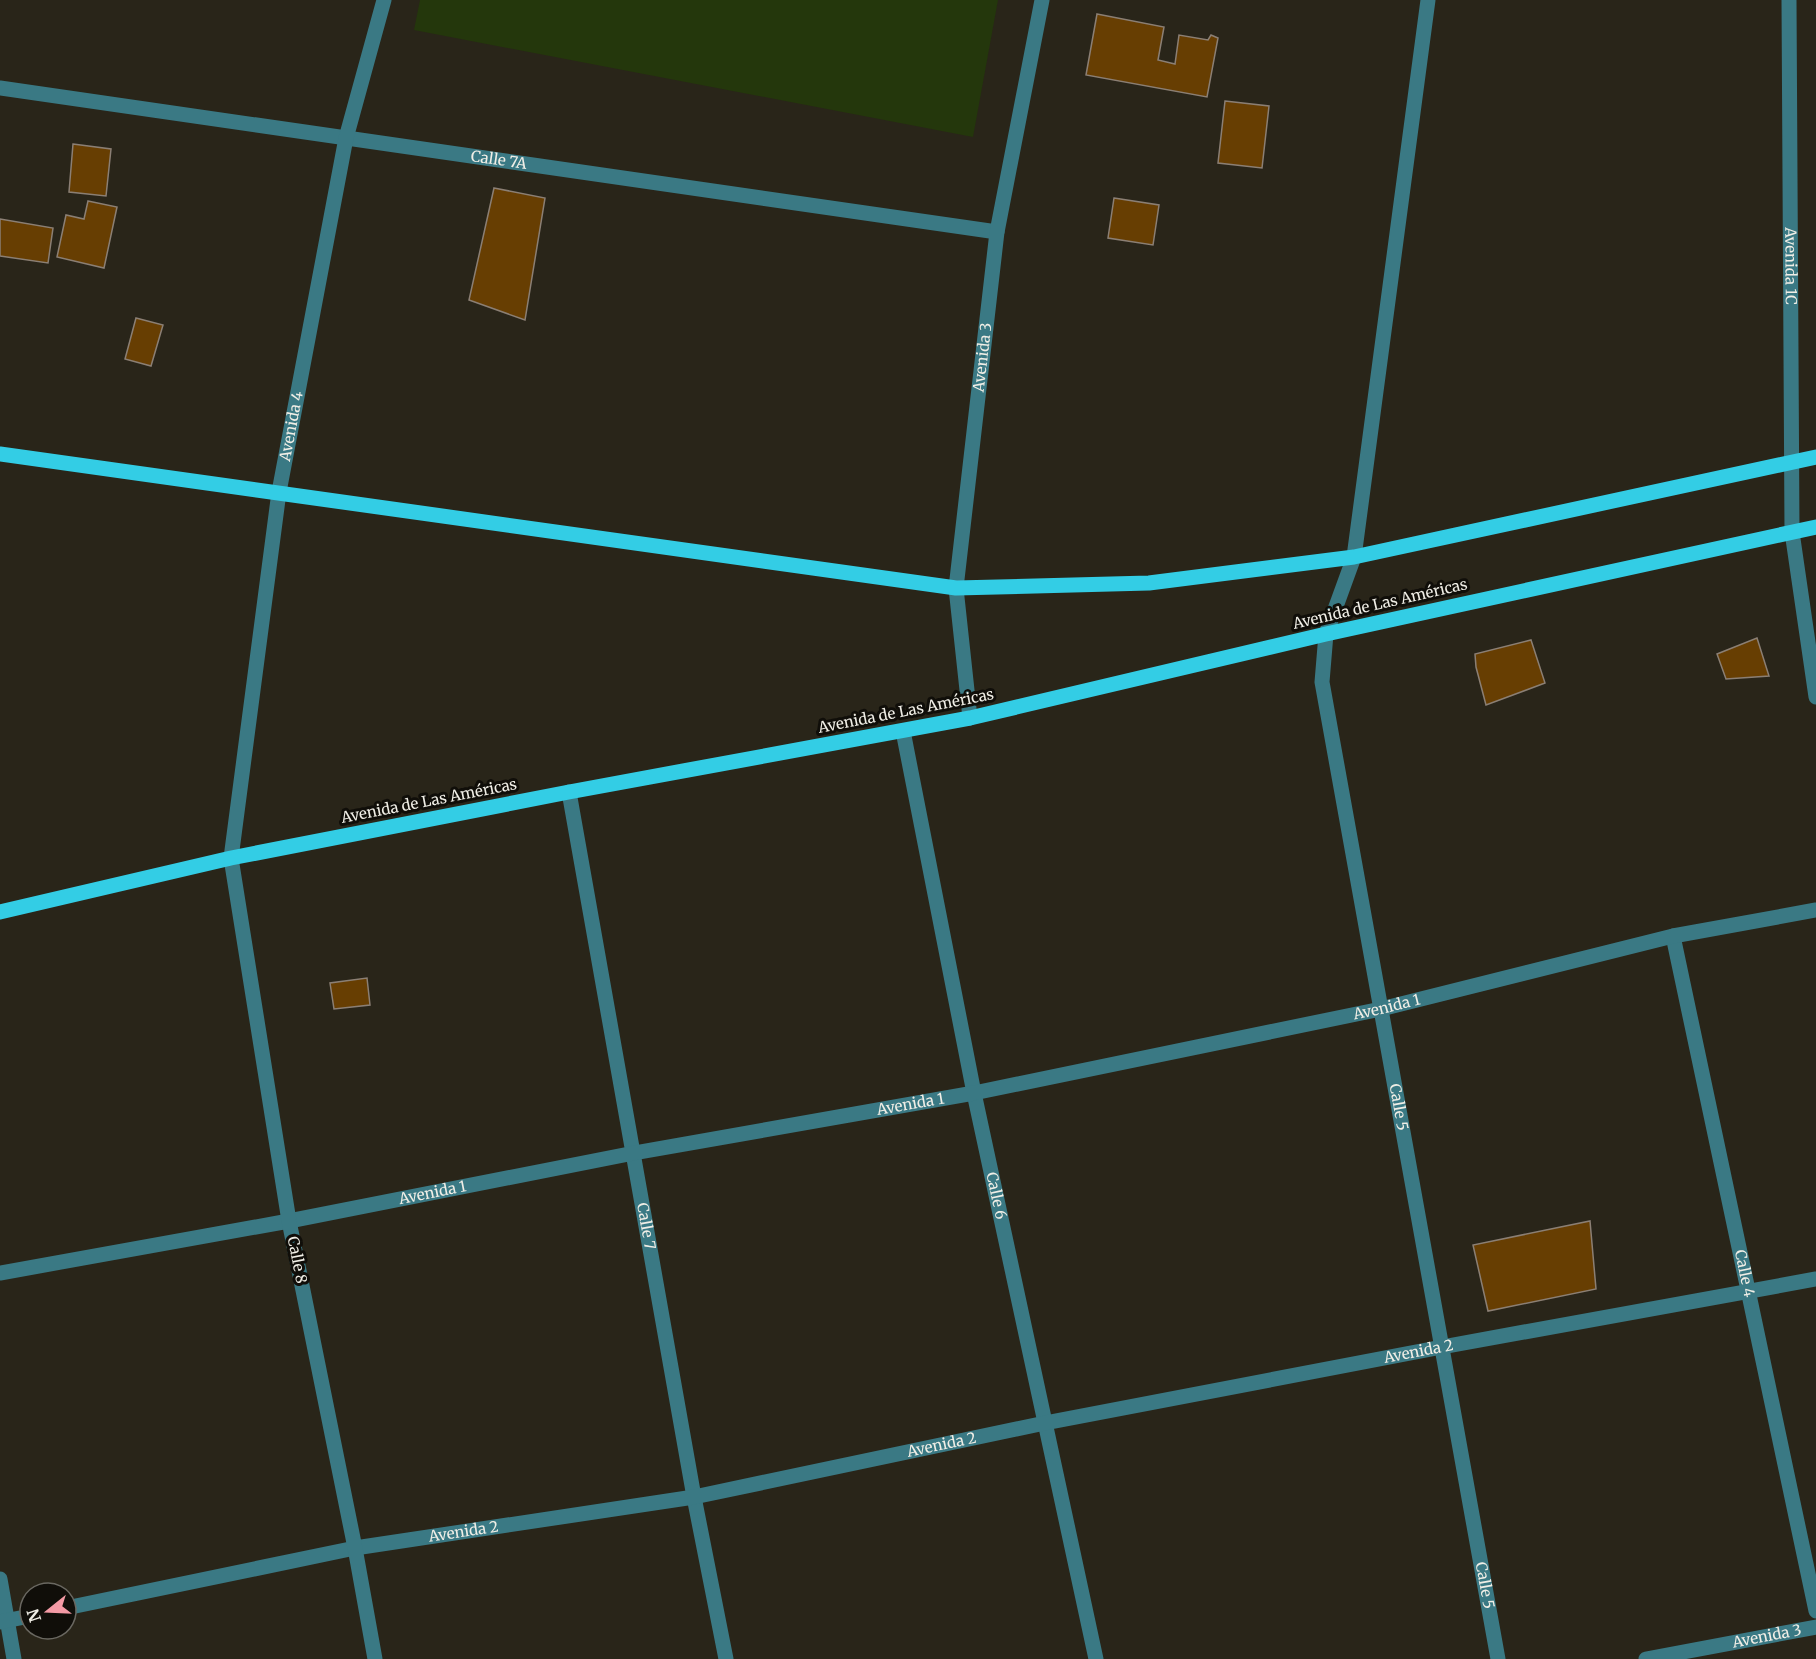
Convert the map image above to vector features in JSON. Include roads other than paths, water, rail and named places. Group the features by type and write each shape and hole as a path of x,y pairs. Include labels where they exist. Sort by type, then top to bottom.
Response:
{"main road":[{"path":"0,453 956,588 1149,583 1354,557 1816,457"},
{"name":"Avenida de Las Américas","path":"0,912 231,858 569,792 970,718 1326,634 1816,527"}],"street":[{"name":"Avenida 4","path":"231,858 279,492 346,138 384,0"},
{"name":"Avenida 3","path":"970,718 956,588 997,232 1042,0"},
{"name":"Calle 5","path":"1428,0 1354,557 1326,634 1322,682 1498,1659"},
{"name":"Avenida 1C","path":"1789,0 1792,532 1816,697"},
{"name":"Calle 7A","path":"0,88 997,232"},
{"name":"Calle 6","path":"903,731 974,1094 1096,1659"},
{"name":"Calle 7","path":"569,792 694,1497 726,1659"},
{"name":"Calle 8","path":"231,858 289,1221 375,1659"},
{"name":"Avenida 1","path":"0,1273 289,1221 634,1153 974,1094 1381,1009 1673,936 1816,910"},
{"name":"Calle 4","path":"1673,936 1816,1611"},
{"name":"Avenida 2","path":"78,1606 355,1548 694,1497 1045,1423 1442,1347 1816,1279"},
{"path":"0,1579 4,1621 14,1659"},
{"name":"Avenida 3","path":"1646,1659 1816,1627"}]}
